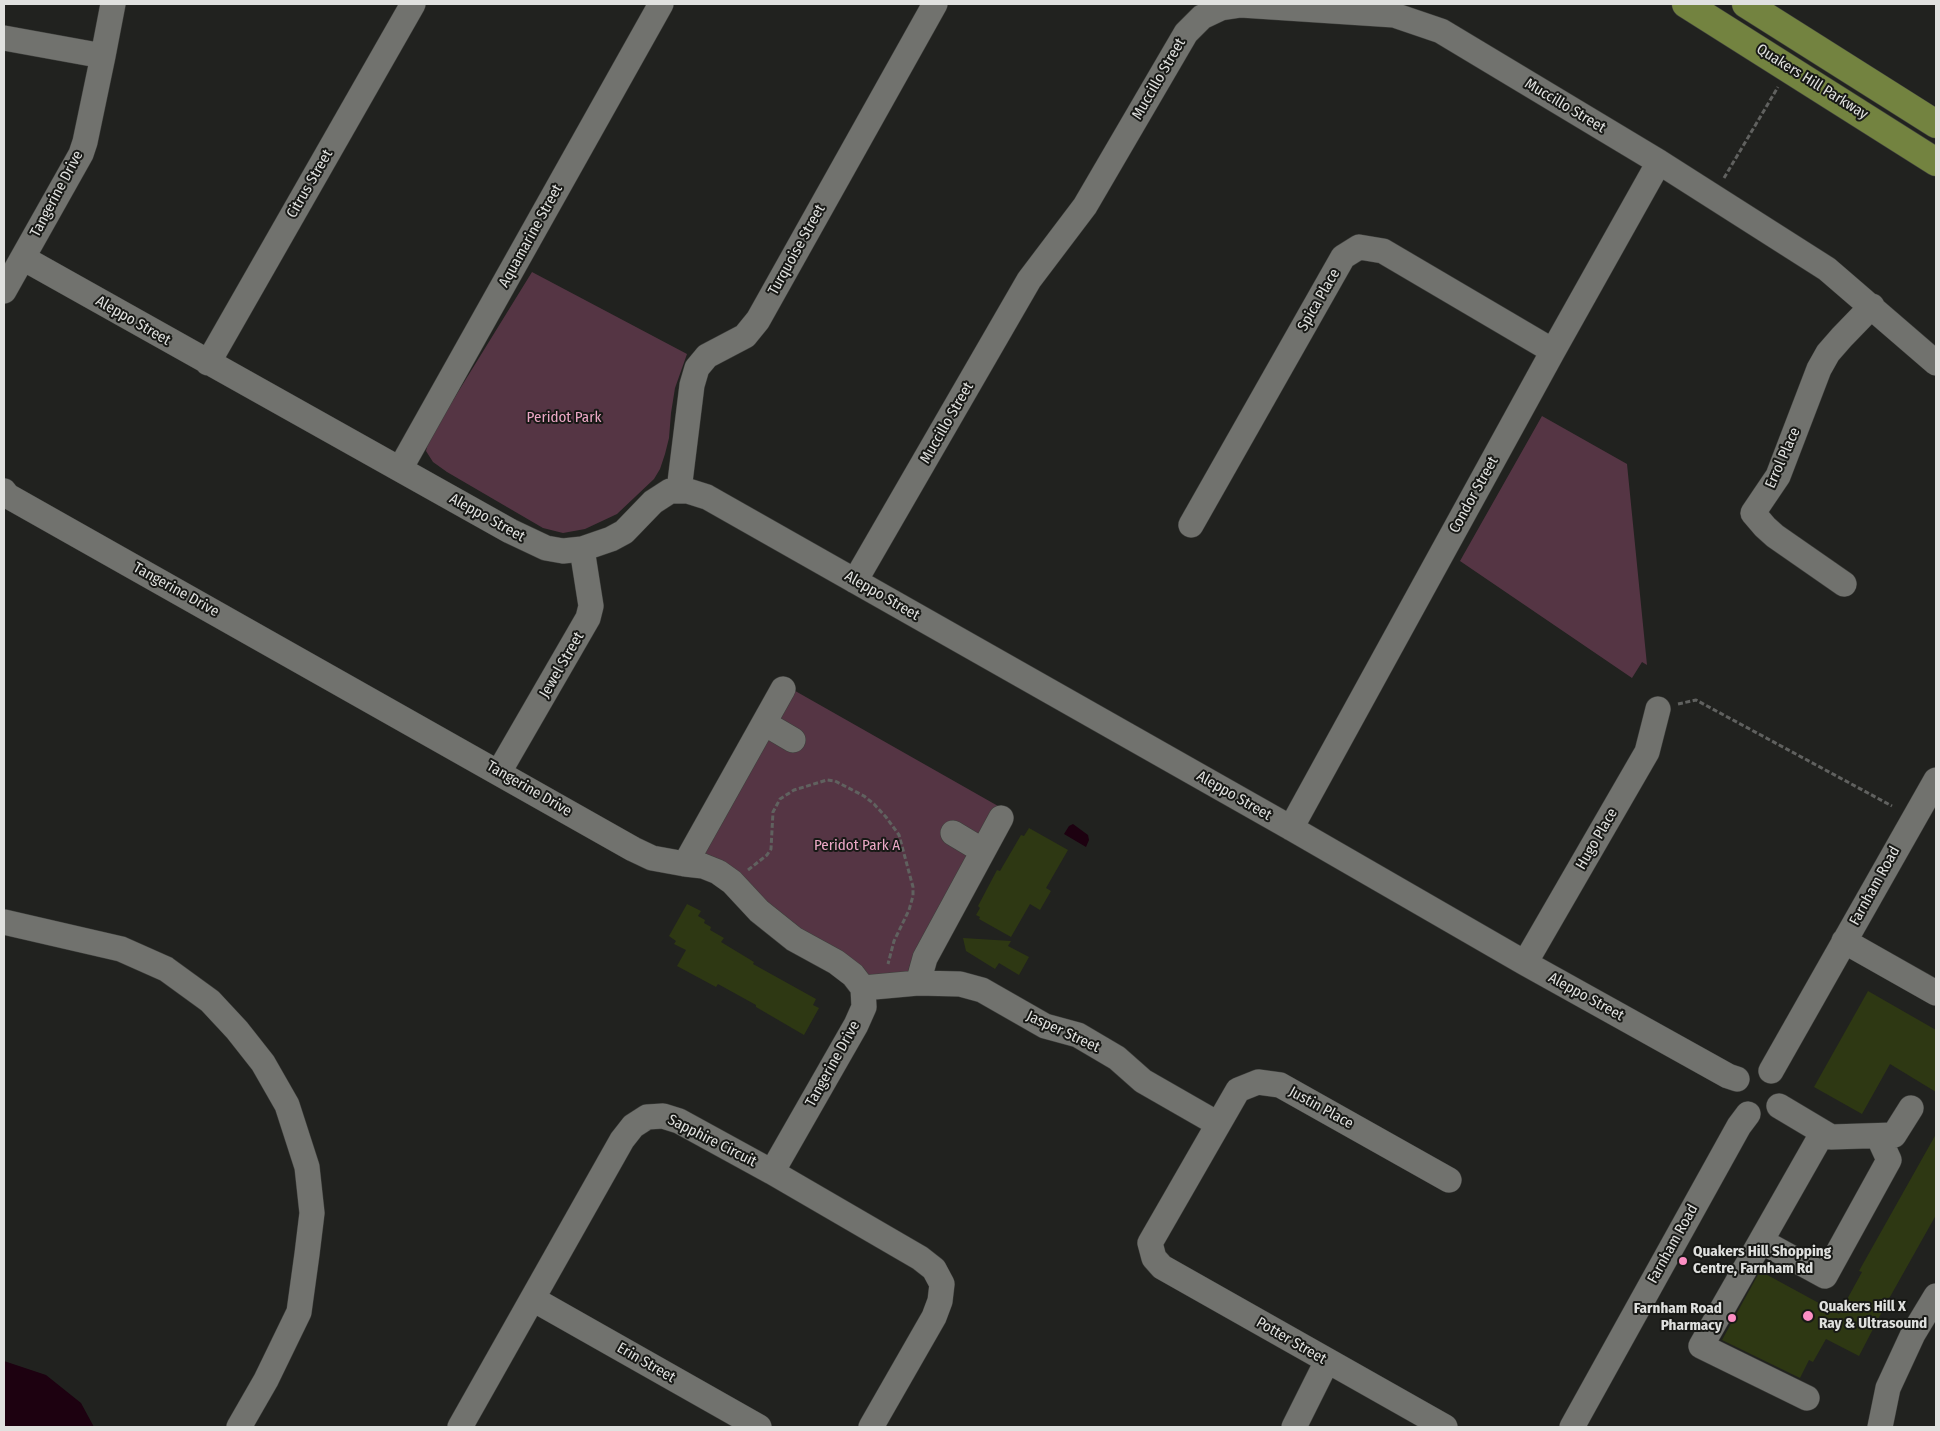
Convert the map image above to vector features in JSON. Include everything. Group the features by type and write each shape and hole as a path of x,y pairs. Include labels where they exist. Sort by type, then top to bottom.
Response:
{"main road":[{"name":"Quakers Hill Parkway","path":"1686,4 1936,162"},
{"name":"Quakers Hill Parkway","path":"1761,8 1936,124"}],"street":[{"name":"Tangerine Drive","path":"4,291 81,154 104,56 113,4"},
{"name":"Citrus Street","path":"208,363 413,4"},
{"name":"Aquamarine Street","path":"400,469 661,4"},
{"name":"Turquoise Street","path":"679,490 692,384 697,368 706,356 745,336 758,320 935,4"},
{"name":"Muccillo Street","path":"856,581 1029,280 1085,206 1186,33 1202,17 1221,8 1241,5 1394,15 1441,31 1659,162 1827,269 1936,363"},
{"path":"1750,43 1761,8"},
{"path":"4,38 104,56"},
{"name":"Condor Street","path":"1291,828 1553,350 1659,162"},
{"name":"Spica Place","path":"1190,525 1343,258 1359,247 1384,251 1553,350"},
{"name":"Aleppo Street","path":"23,258 526,540 546,548 563,551 598,545 624,532 661,495 670,490 697,493 707,497 1291,828 1525,964 1722,1073 1737,1079"},
{"name":"Errol Place","path":"1844,584 1775,536 1764,527 1753,513 1778,476 1819,368 1842,336 1872,306"},
{"name":"Tangerine Drive","path":"4,491 8,496 633,849 652,858 703,866 718,872 732,882 759,911 794,939 836,962 873,987 856,1025 772,1172"},
{"name":"Jewel Street","path":"499,772 588,618 591,606 582,549"},
{"path":"685,864 783,689"},
{"name":"Hugo Place","path":"1525,964 1647,752 1658,709"},
{"path":"764,723 793,740"},
{"name":"Farnham Road","path":"1771,1071 1936,780"},
{"path":"918,983 925,958 1001,818"},
{"path":"953,833 984,851"},
{"path":"4,922 121,949 166,969 210,1001 237,1030 262,1064 286,1105 307,1167 312,1213 299,1312 266,1380 239,1427"},
{"path":"1844,941 1936,992"},
{"name":"Jasper Street","path":"873,987 918,983 960,984 982,990 1045,1026 1078,1035 1117,1058 1143,1081 1218,1124"},
{"path":"1757,1067 1771,1071 1778,1076 1781,1084 1782,1099 1779,1106 1768,1115 1748,1114 1737,1105 1734,1099 1733,1092 1737,1079 1749,1069 1757,1067"},
{"name":"Justin Place","path":"1150,1243 1238,1090 1258,1082 1280,1085 1450,1180"},
{"path":"1779,1106 1831,1137 1894,1136 1911,1108"},
{"name":"Farnham Road","path":"1572,1427 1739,1126 1748,1114"},
{"name":"Sapphire Circuit","path":"460,1427 622,1140 633,1126 647,1118 663,1116 679,1121 772,1172 920,1258 934,1269 942,1284 940,1301 934,1317 871,1427"},
{"path":"1807,1398 1702,1346 1823,1132"},
{"path":"1761,1240 1825,1276 1889,1160 1878,1136"},
{"name":"Potter Street","path":"1150,1243 1154,1258 1162,1267 1445,1427"},
{"path":"1880,1427 1888,1388 1913,1334 1936,1296"},
{"name":"Erin Street","path":"533,1299 759,1427"},
{"path":"1294,1427 1327,1361"}],"path":[{"path":"1713,196 1780,83"},
{"path":"1658,709 1696,700 1892,806"},
{"path":"732,882 767,855 772,843 771,820 780,799 794,790 827,780 835,781 864,796 886,817 899,836 914,887 909,910 873,987"}],"green space":[{"name":"Peridot Park","path":"532,272 687,354 675,388 669,438 665,454 654,479 617,514 585,529 563,533 543,528 447,472 433,462 426,451 429,439"},
{"path":"1542,416 1627,464 1647,665 1642,662 1632,678 1460,561"},
{"name":"Peridot Park A","path":"790,688 998,806 910,965 906,978 872,978 818,944 705,857 703,844"}],"shaded area":[{"path":"1073,824 1088,835 1089,840 1086,847 1064,834 1069,826"},
{"path":"4,1361 46,1375 81,1403 94,1427 4,1427"}],"building":[{"path":"1029,828 1068,850 1046,888 1051,891 1040,910 1030,904 1011,937 979,919 980,917 976,915 980,908 978,906 997,870 1000,871 1021,835 1024,836"},
{"path":"687,904 701,911 698,916 711,927 710,930 724,938 721,942 754,962 753,964 816,999 813,1005 819,1008 804,1035 718,984 716,987 677,966 686,950 674,944 676,941 669,936"},
{"path":"963,938 1011,941 1008,946 1029,957 1019,975 999,963 995,969 966,951"},
{"path":"1868,991 1936,1030 1936,1092 1890,1064 1862,1114 1814,1087"},
{"path":"1936,1134 1936,1215 1859,1356 1826,1339 1813,1362 1809,1360 1800,1378 1722,1340 1760,1271 1839,1314 1862,1272 1859,1271"}],"place":[{"name":"Quakers Hill Shopping Centre, Farnham Rd","path":"1683,1261"},
{"name":"Quakers Hill X Ray & Ultrasound","path":"1808,1316"},
{"name":"Farnham Road Pharmacy","path":"1732,1318"}]}
